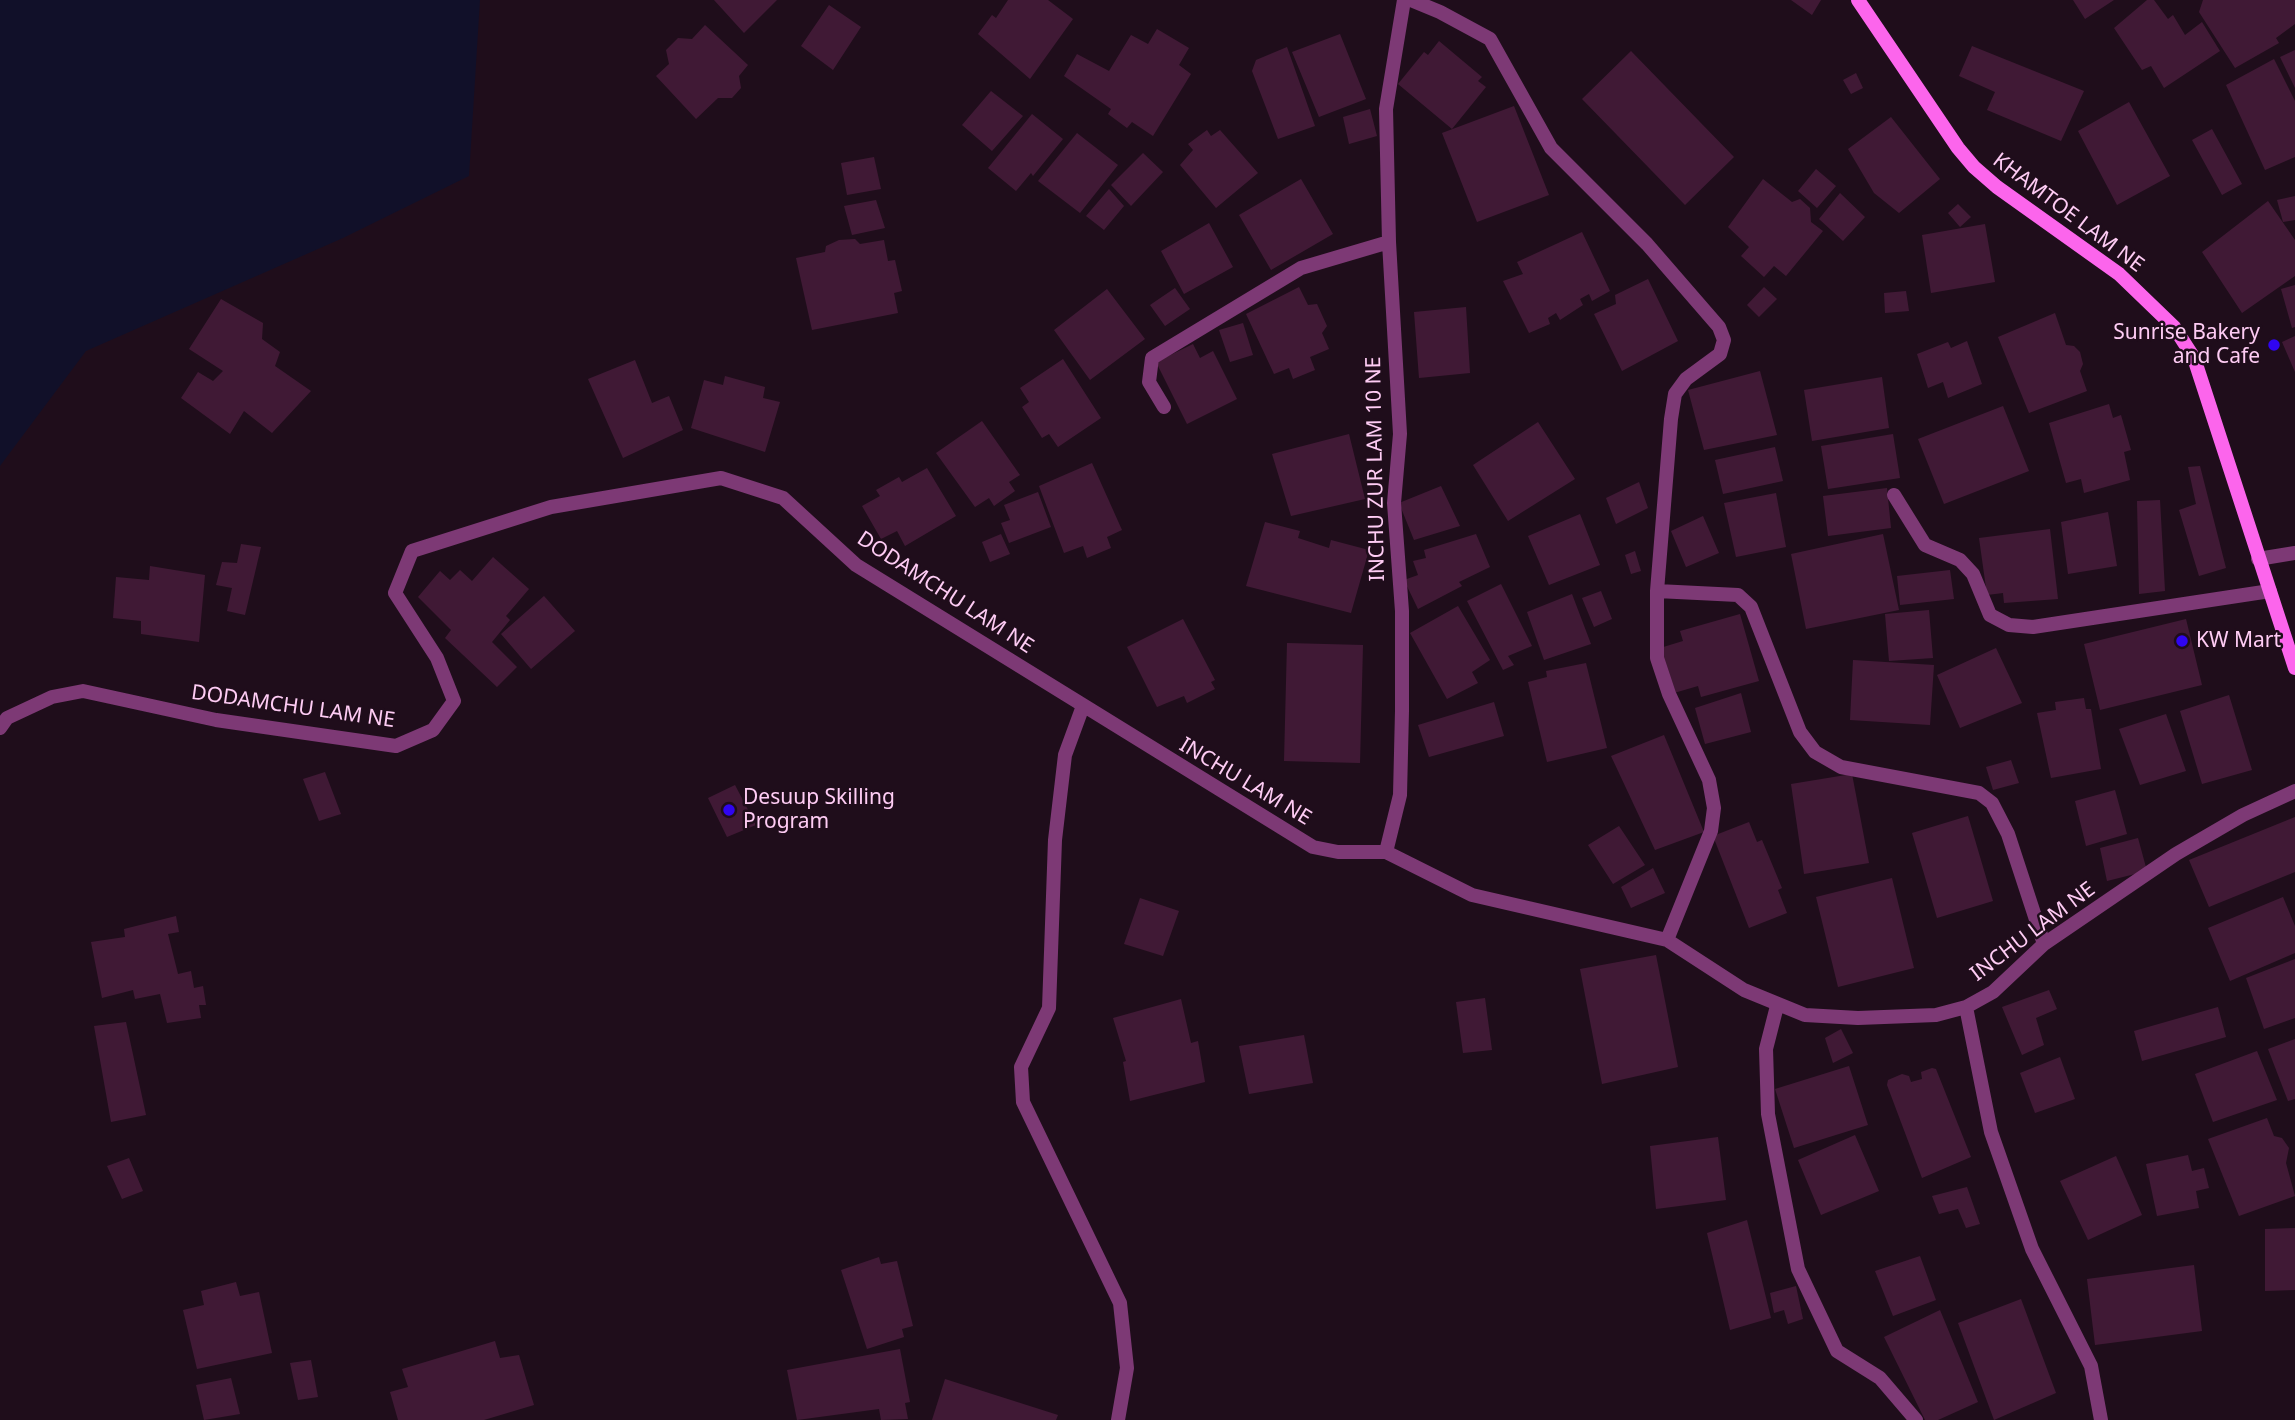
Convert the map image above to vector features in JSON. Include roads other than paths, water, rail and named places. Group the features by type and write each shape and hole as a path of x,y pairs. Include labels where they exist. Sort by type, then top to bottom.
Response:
{"main road":[{"name":"KHAMTOE LAM NE","path":"1858,0 1958,148 1974,167 2119,274 2174,327 2194,358 2295,668"}],"street":[{"name":"INCHU ZUR LAM 10 NE","path":"1386,852 1400,795 1402,611 1394,503 1400,434 1389,242 1386,109 1404,0"},
{"path":"1411,0 1440,12 1489,39 1550,148 1633,229 1719,327 1724,340 1720,354 1686,379 1675,394 1657,591 1657,658 1668,694 1709,780 1714,808 1711,831 1667,940"},
{"path":"1164,407 1149,382 1152,358 1301,268 1389,242"},
{"name":"DODAMCHU LAM NE","path":"0,727 7,718 52,697 83,691 215,720 396,746 433,730 454,701 437,658 395,593 412,551 551,507 721,478 783,498 856,565 1083,706"},
{"path":"1894,495 1925,545 1960,560 1973,574 1990,615 2009,625 2033,627 2270,591"},
{"path":"2258,559 2295,553"},
{"path":"1657,591 1738,595 1751,607 1800,732 1815,752 1841,767 1979,793 1992,803 2008,834 2044,944"},
{"path":"1083,706 1065,755 1055,841 1049,1008 1021,1067 1021,1078 1023,1102 1120,1303 1126,1368 1118,1420"},
{"name":"INCHU LAM NE","path":"1083,706 1313,847 1338,852 1386,852 1472,895 1667,940 1744,990 1777,1006 1805,1015 1858,1018 1936,1015 1966,1007 1993,992 2044,944 2205,836 2295,792"},
{"path":"1777,1006 1766,1049 1768,1114 1798,1269 1837,1350 1880,1378 1916,1420"},
{"path":"1966,1007 1991,1132 2032,1249 2091,1366 2101,1420"}],"place":[{"name":"Sunrise Bakery and Cafe","path":"2274,345"},
{"name":"KW Mart","path":"2182,641"},
{"name":"Desuup Skilling Program","path":"729,810"}]}
